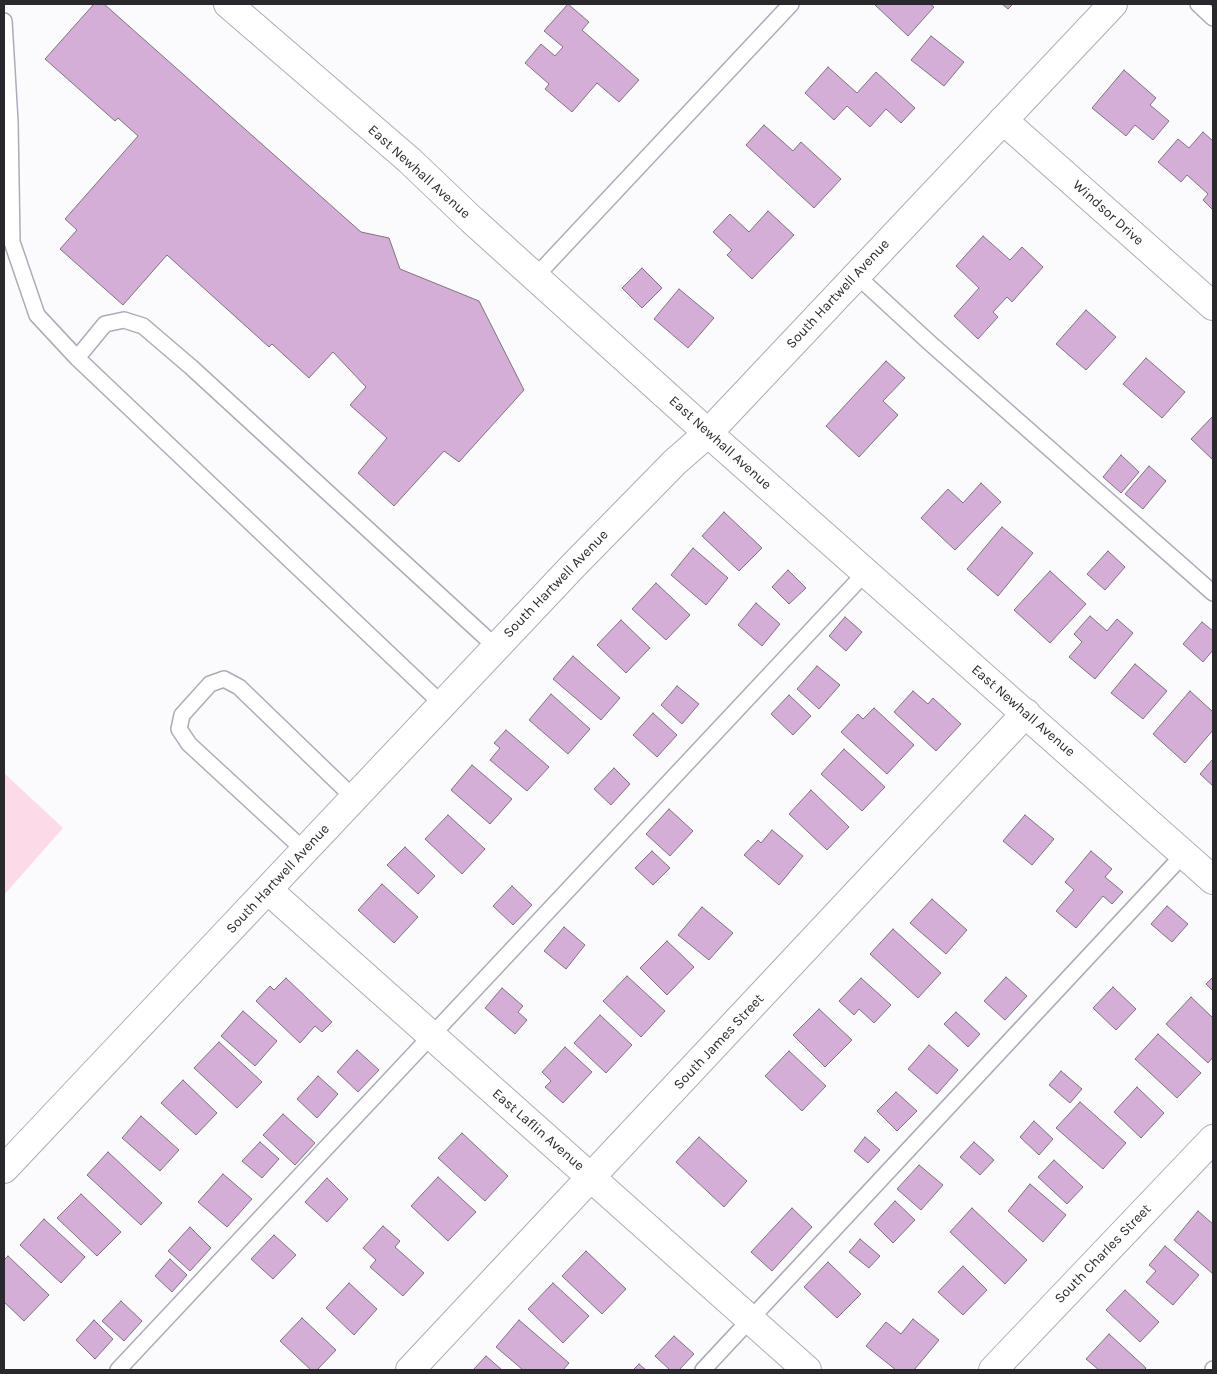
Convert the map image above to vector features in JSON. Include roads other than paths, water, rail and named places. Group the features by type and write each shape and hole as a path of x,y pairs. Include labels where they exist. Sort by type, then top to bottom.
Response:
{"street":[{"name":"East Newhall Avenue","path":"228,4 409,160 708,433 1213,880"},
{"name":"South Hartwell Avenue","path":"4,1169 442,704 668,469 708,433 1113,4"},
{"name":"Windsor Drive","path":"1003,120 1213,306"},
{"name":"South James Street","path":"410,1370 1026,713"},
{"name":"East Laflin Avenue","path":"268,890 807,1370"},
{"name":"South Charles Street","path":"993,1370 1213,1138"}],"lane":[{"path":"536,276 791,4"},
{"path":"1198,4 1213,18"},
{"path":"4,21 10,122 12,242 37,315 77,358 442,704"},
{"path":"856,276 1213,593"},
{"path":"77,358 105,324 124,320 143,326 205,380 496,648"},
{"path":"118,1370 866,572"},
{"path":"305,851 189,744 179,729 182,715 210,684 224,679 239,687 354,798"},
{"path":"703,1370 1184,854"}]}
